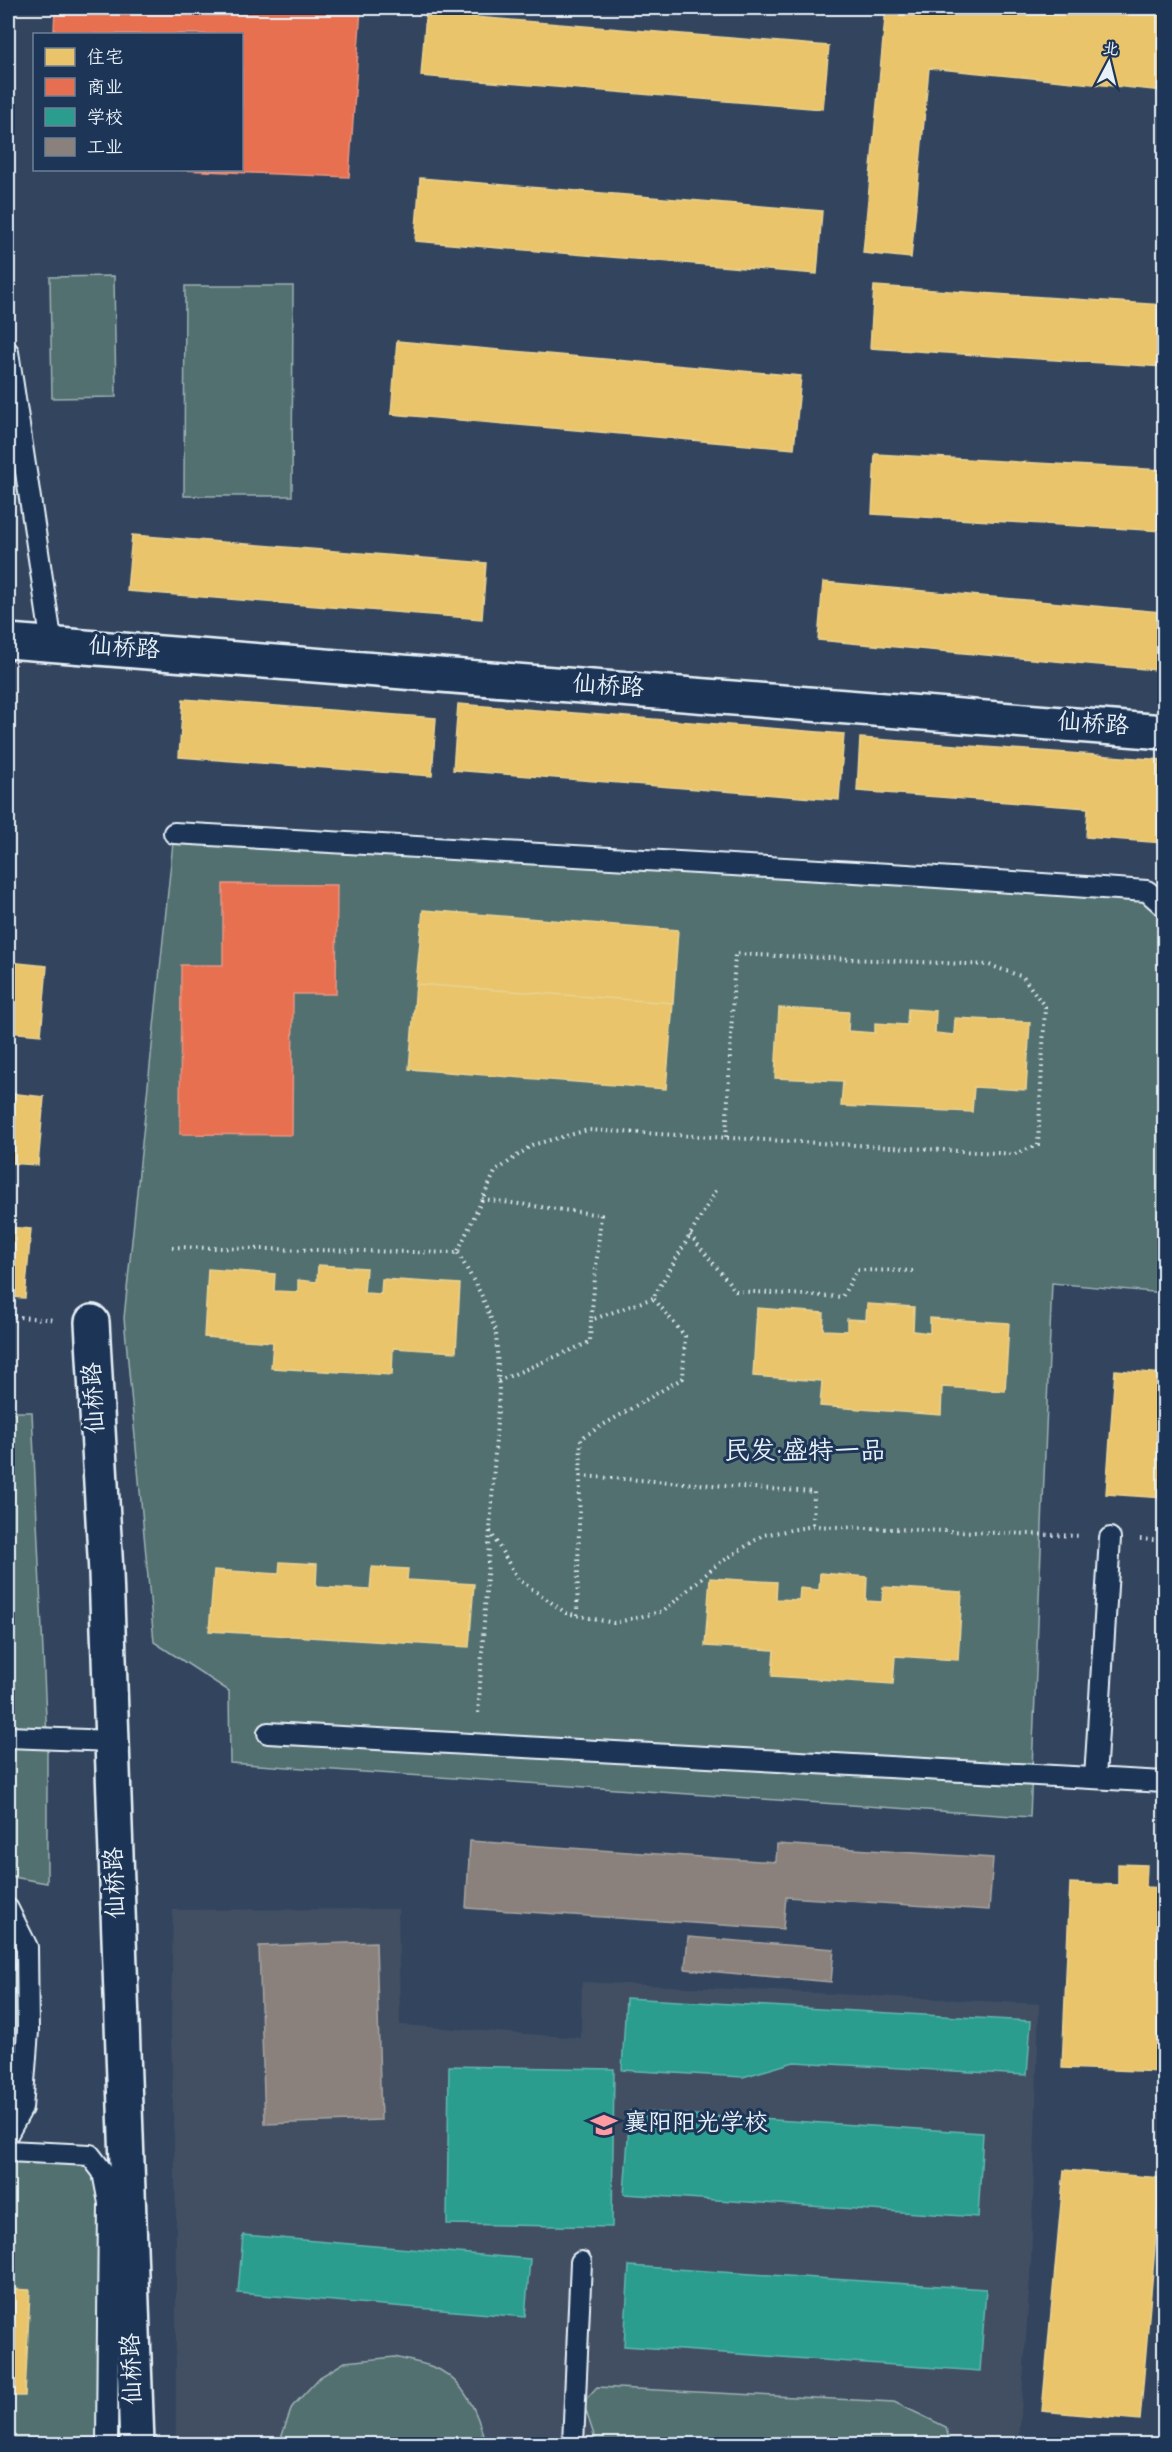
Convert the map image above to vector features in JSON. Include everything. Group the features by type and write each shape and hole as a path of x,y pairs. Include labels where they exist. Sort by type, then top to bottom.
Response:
{"street":[{"name":"仙桥路","path":"8,641 1164,732"},
{"name":"仙桥路","path":"92,1322 106,1573 137,2445"}],"lane":[{"path":"8,352 52,645"},
{"path":"174,833 895,874 1147,891 1164,906"},
{"path":"1095,1778 1110,1538"},
{"path":"268,1733 1164,1782"},
{"path":"8,1737 112,1742"},
{"path":"8,1909 27,1947 28,2019 22,2109 8,2133"},
{"path":"8,2151 90,2155 103,2172 109,2203 107,2445"},
{"path":"573,2445 581,2262"}],"path":[{"path":"457,1252 495,1172 532,1145 588,1130 726,1138 1015,1154 1038,1145 1045,1007 1023,977 989,965 735,954 726,1138"},
{"path":"591,1320 653,1298 717,1190"},
{"path":"482,1199 601,1215 590,1342 498,1381"},
{"path":"690,1235 736,1291 842,1297 858,1270 916,1271"},
{"path":"172,1247 457,1252"},
{"path":"457,1252 481,1294 496,1331 498,1381 476,1744"},
{"path":"577,1615 581,1438 683,1378 685,1336 653,1298"},
{"path":"8,1316 92,1322"},
{"path":"580,1476 814,1492 813,1526"},
{"path":"490,1531 518,1579 566,1613 614,1623 664,1611 714,1566 763,1535 813,1526 1040,1534"}],"shaded area":[{"name":"襄阳阳光学校","path":"398,1909 400,2025 581,2038 582,1982 1039,2004 1031,2260 1019,2442 1059,2444 176,2444 176,2213 171,2029 173,1910"}],"green space":[{"path":"114,276 116,397 52,398 50,277"},
{"path":"185,286 293,286 292,496 184,496"},
{"path":"174,833 1147,891 1164,906 1164,1293 1052,1283 1030,1817 230,1763 229,1691 154,1642 124,1318"},
{"path":"8,1412 32,1412 47,1739 47,1883 8,1876"},
{"path":"8,1909 27,1947 28,2031 8,2133"},
{"path":"8,2151 90,2155 109,2203 119,2444 8,2444"},
{"path":"395,2357 440,2370 458,2384 475,2412 485,2444 279,2444 292,2407 320,2377 345,2362"},
{"path":"597,2387 894,2402 946,2427 950,2444 608,2444 596,2441 583,2402"}],"building: 住宅":[{"path":"886,8 1164,8 1164,91 929,68 911,258 863,253"},
{"path":"426,13 829,46 823,109 421,76"},
{"path":"420,178 822,211 817,274 415,241"},
{"path":"874,286 1164,305 1164,367 870,348"},
{"path":"397,341 801,376 794,449 391,414"},
{"path":"875,454 1164,470 1164,531 872,514"},
{"path":"132,535 486,563 482,619 127,591"},
{"path":"823,582 1161,612 1156,670 818,640"},
{"path":"183,699 436,718 432,776 179,757"},
{"path":"458,704 844,734 839,800 453,770"},
{"path":"860,738 1164,760 1164,843 1086,837 1088,808 857,791"},
{"path":"423,910 678,930 673,1003 416,984"},
{"path":"8,962 47,966 41,1035 8,1032"},
{"path":"416,984 673,1003 666,1089 409,1069"},
{"path":"779,1008 849,1012 848,1031 875,1033 875,1023 907,1025 908,1009 936,1011 935,1033 954,1035 955,1018 1030,1022 1026,1090 974,1087 972,1112 841,1106 843,1081 775,1078"},
{"path":"8,1093 44,1097 38,1165 8,1163"},
{"path":"8,1227 31,1229 25,1298 8,1297"},
{"path":"318,1265 366,1268 364,1293 381,1294 382,1279 460,1284 456,1352 393,1348 392,1375 271,1368 273,1342 204,1337 208,1269 275,1274 274,1291 298,1292 298,1280 317,1282"},
{"path":"867,1304 914,1307 913,1331 930,1333 930,1318 1009,1323 1005,1391 942,1387 941,1415 820,1406 822,1381 753,1376 757,1308 824,1313 823,1330 847,1331 847,1319 866,1320"},
{"path":"1115,1370 1164,1374 1164,1498 1106,1494"},
{"path":"280,1562 317,1564 316,1587 370,1590 372,1567 408,1569 407,1580 474,1584 469,1647 209,1631 214,1570 279,1574"},
{"path":"820,1573 867,1577 866,1601 882,1602 883,1587 962,1592 958,1660 895,1656 893,1684 772,1676 774,1650 705,1646 710,1578 777,1582 776,1599 799,1600 800,1588 819,1590"},
{"path":"1118,1864 1147,1865 1146,1887 1164,1888 1164,2072 1062,2068 1070,1883 1118,1885"},
{"path":"1064,2170 1161,2178 1140,2420 1042,2411"},
{"path":"8,2289 30,2290 25,2396 8,2396"}],"building: 商业":[{"path":"55,8 361,8 349,177 205,171 243,171 243,33 54,31"},
{"path":"223,884 337,885 336,994 293,994 292,1135 180,1134 181,965 223,965"}],"building: 学校":[{"path":"626,1998 1031,2021 1027,2075 794,2062 743,2077 622,2070"},
{"path":"449,2066 614,2069 612,2227 447,2224"},
{"path":"630,2111 983,2133 978,2217 624,2194"},
{"path":"243,2235 530,2259 525,2317 238,2293"},
{"path":"629,2266 986,2289 980,2371 624,2346"}],"building: 工业":[{"path":"470,1841 776,1862 777,1844 993,1858 989,1910 786,1897 783,1929 466,1908"},
{"path":"688,1937 834,1949 831,1982 685,1969"},
{"path":"376,1942 381,2120 265,2124 259,1946"}],"place":[{"name":"襄阳阳光学校","path":"604,2125"}],"district":[{"name":"民发·盛特一品","path":"805,1453"}]}
